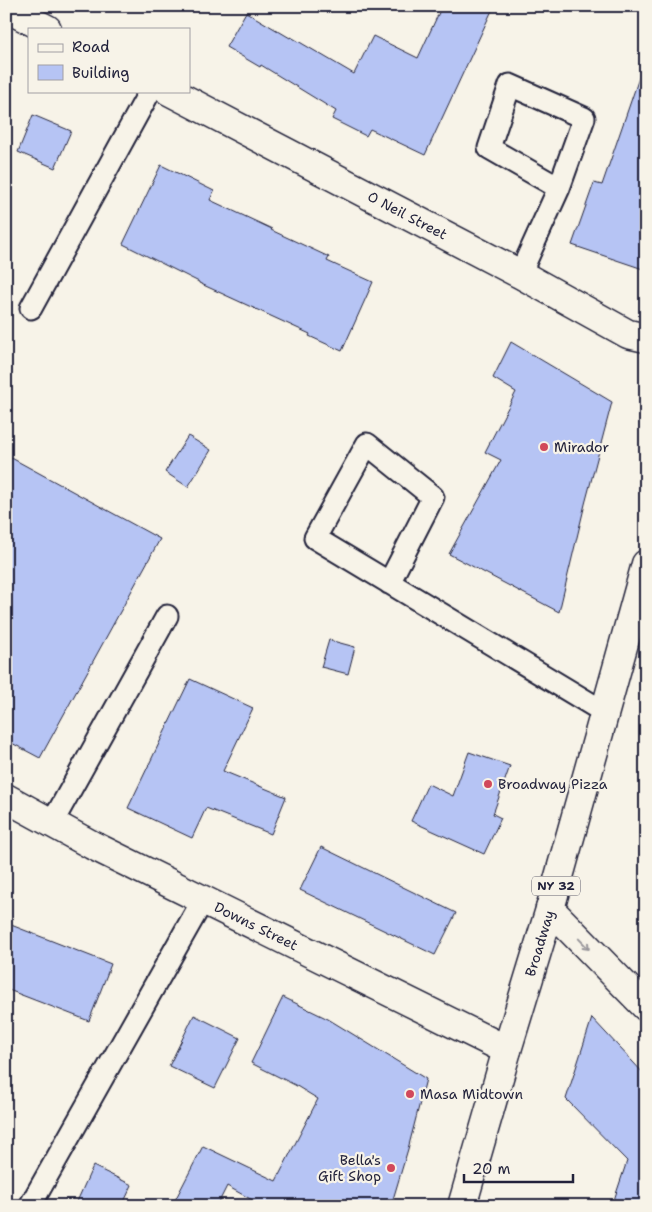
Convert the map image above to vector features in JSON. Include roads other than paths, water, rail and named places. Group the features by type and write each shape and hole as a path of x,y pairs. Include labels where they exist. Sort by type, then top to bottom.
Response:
{"main road":[{"path":"6,8 45,28"},
{"name":"O Neil Street","path":"171,92 520,274 628,334 646,338"},
{"name":"Broadway","path":"462,1206 550,909 604,712 640,606 646,564"},
{"name":"Downs Street","path":"6,798 92,845 507,1050"},
{"path":"550,909 646,1008"}],"lane":[{"path":"520,274 558,188 584,118 510,85 489,148 558,188"},
{"path":"31,308 149,92"},
{"path":"389,583 433,497 367,444 315,538 389,583 604,712"},
{"path":"52,823 167,616"},
{"path":"30,1206 203,900"}],"place":[{"name":"Mirador","path":"544,447"},
{"name":"Broadway Pizza","path":"488,784"},
{"name":"Masa Midtown","path":"410,1094"},
{"name":"Bella's Gift Shop","path":"391,1168"}]}
